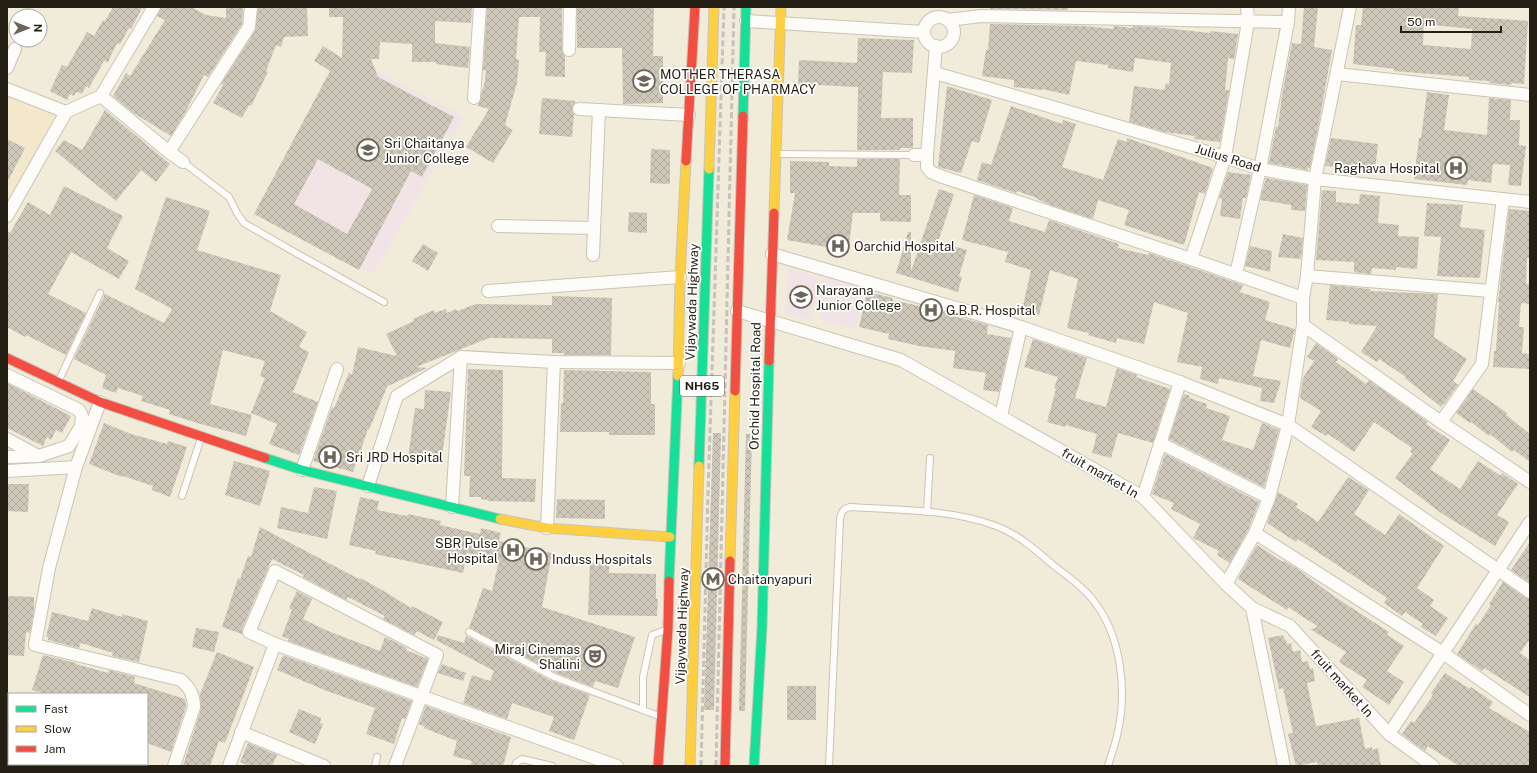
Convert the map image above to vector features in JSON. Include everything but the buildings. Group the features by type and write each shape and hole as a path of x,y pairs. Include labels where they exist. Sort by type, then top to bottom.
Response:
{"main road":[{"path":"658,766 668,630 670,537 679,363 680,277 695,7"},
{"name":"Vijaywada Highway","path":"690,766 714,7"},
{"name":"NH65","path":"726,766 746,7"},
{"name":"Orchid Hospital Road","path":"754,766 762,628 772,254 781,7"},
{"path":"7,358 100,402 302,470 509,521 547,528 670,537"}],"street":[{"path":"7,216 66,112 101,96 154,7"},
{"path":"169,152 249,27 251,7"},
{"path":"474,98 480,7"},
{"path":"569,50 570,7"},
{"path":"931,7 930,20 924,32 926,39 929,42 936,46 945,45 950,42 953,36 954,28 948,20"},
{"path":"1191,259 1225,157 1248,22 1247,7"},
{"path":"1236,274 1260,169 1288,22 1289,7"},
{"path":"1226,584 1255,534 1269,498 1288,425 1303,325 1303,298 1307,276 1315,179 1350,7"},
{"path":"930,20 938,17 948,20 981,16 1288,22"},
{"path":"746,21 924,32"},
{"path":"936,46 935,73 927,155 927,167 931,172 1236,274 1303,298"},
{"path":"7,68 15,49"},
{"name":"Julius Road","path":"935,73 1225,157 1260,169 1315,179 1530,202"},
{"path":"1337,74 1530,95"},
{"path":"7,89 66,112"},
{"path":"101,96 183,162"},
{"path":"579,109 689,115"},
{"path":"593,255 599,110"},
{"path":"914,155 927,155"},
{"path":"1441,422 1482,364 1490,291 1503,198"},
{"path":"498,226 594,228"},
{"path":"772,254 1021,327 1180,382 1288,425 1530,592"},
{"path":"1307,276 1490,291"},
{"path":"488,290 680,277"},
{"name":"fruit market ln","path":"737,311 901,360 1142,496 1226,584 1252,608 1290,626 1389,734 1420,762 1433,766"},
{"path":"1303,325 1441,422 1530,482"},
{"path":"1001,416 1021,327"},
{"path":"368,486 397,396 461,357 554,362 679,363"},
{"path":"452,507 461,357"},
{"path":"547,528 554,362"},
{"path":"22,366 12,379 79,410 82,416 81,426 69,446"},
{"path":"302,470 337,369"},
{"path":"1142,496 1180,382"},
{"path":"100,402 76,467 48,568 35,645 181,680 191,692 194,699 194,707 174,766"},
{"path":"7,438 39,456"},
{"path":"1160,443 1269,498"},
{"path":"7,457 39,456 69,446 82,451"},
{"path":"7,472 76,467"},
{"path":"1389,734 1530,522"},
{"path":"1255,534 1443,654 1530,715"},
{"path":"395,766 420,696 437,655 275,571 249,632 275,644 420,696 617,766"},
{"path":"1252,608 1284,766"},
{"path":"229,766 275,644"},
{"path":"241,732 324,766"}],"lane":[{"path":"776,154 914,155"},
{"path":"183,162 229,197 237,213 244,222 384,302"},
{"path":"57,382 100,293"},
{"path":"182,496 202,436"},
{"path":"927,512 930,458"},
{"path":"829,766 840,518 844,509 850,507 927,512 974,520 993,525 1007,531 1049,561 1082,589 1095,603 1105,618 1113,638 1119,662 1122,686 1121,714 1118,732 1108,766"},
{"path":"643,710 643,677 652,635 668,630"},
{"path":"469,632 554,677 662,717"},
{"path":"375,766 377,756"},
{"path":"515,766 516,763 522,760 552,766"}],"shaded area":[{"name":"Sri Chaitanya Junior College","path":"344,53 464,117 373,274 255,213"},
{"path":"7,96 22,99 56,115 7,203"},
{"name":"Narayana Junior College","path":"788,266 818,278 812,319 785,315"},
{"path":"824,276 864,287 856,330 819,319"}],"railway":[{"path":"701,766 708,492 724,7"},
{"path":"716,766 734,7"}],"traffic: fast":[{"path":"743,116 746,7"},
{"path":"699,466 709,169"},
{"path":"754,766 762,628 769,361"},
{"path":"669,581 678,376"},
{"path":"265,458 302,470 500,519"}],"traffic: slow":[{"path":"709,169 714,7"},
{"path":"774,213 781,7"},
{"path":"678,376 680,277 686,161"},
{"path":"730,561 735,391"},
{"path":"690,766 699,466"},
{"path":"500,519 547,528 670,537"}],"traffic: jam":[{"path":"686,161 695,7"},
{"path":"735,391 743,116"},
{"path":"769,361 774,213"},
{"path":"7,358 100,402 265,458"},
{"path":"725,766 730,561"},
{"path":"658,766 668,629 669,581"}],"place":[{"name":"MOTHER THERASA COLLEGE OF PHARMACY","path":"644,81"},
{"name":"Sri Chaitanya Junior College","path":"368,150"},
{"name":"Raghava Hospital","path":"1456,168"},
{"name":"Oarchid Hospital","path":"838,246"},
{"name":"Narayana Junior College","path":"801,297"},
{"name":"G.B.R. Hospital","path":"931,310"},
{"name":"Sri JRD Hospital","path":"330,457"},
{"name":"SBR Pulse Hospital","path":"513,550"},
{"name":"Induss Hospitals","path":"536,559"},
{"name":"Chaitanyapuri","path":"713,579"},
{"name":"Miraj Cinemas Shalini","path":"595,656"}]}
